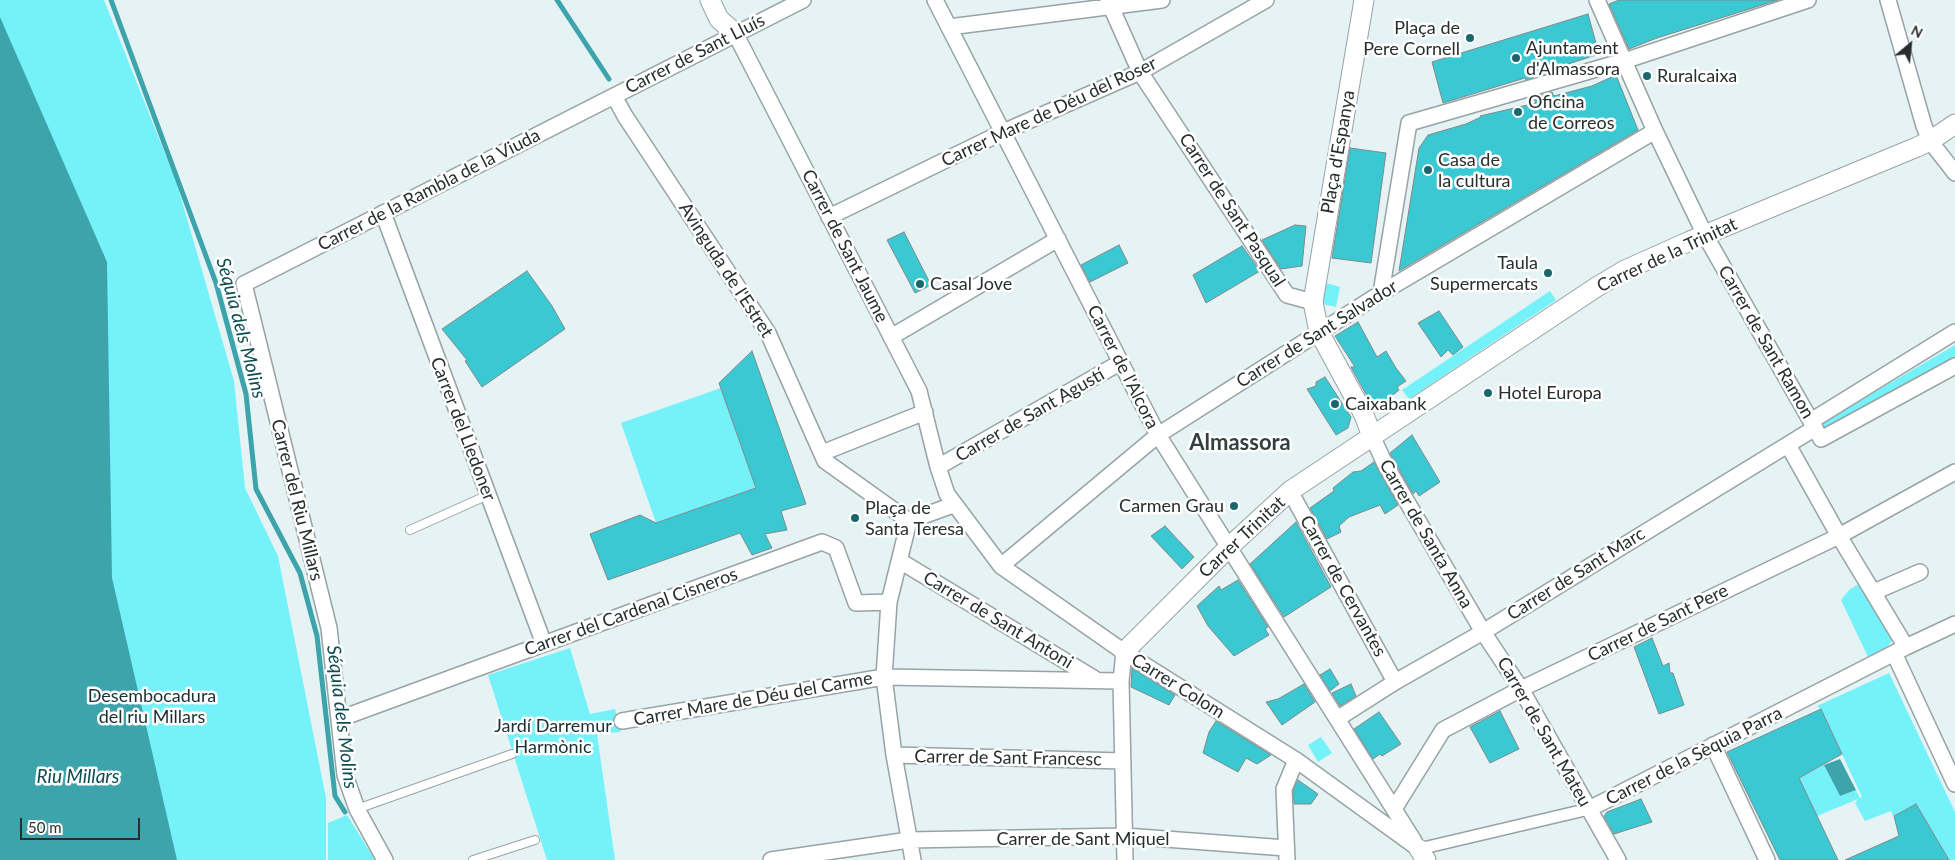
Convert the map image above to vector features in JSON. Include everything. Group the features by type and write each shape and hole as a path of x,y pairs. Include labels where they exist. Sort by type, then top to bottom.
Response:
{"street":[{"name":"Carrer de Sant Jaume","path":"710,0 719,19 735,34 919,390 938,467 947,494 953,505"},
{"name":"Carrer de Sant Lluís","path":"614,96 803,0"},
{"name":"Carrer de l'Alcora","path":"935,0 1158,434 1422,854"},
{"path":"949,27 1109,3 1162,0"},
{"name":"Carrer Mare de Déu del Roser","path":"829,218 1003,132 1140,72 1266,0"},
{"name":"Carrer de Sant Ramon","path":"1597,0 1655,131 1705,235 1816,429"},
{"path":"1381,293 1409,123 1624,61 1808,0"},
{"path":"1888,0 1924,126 1930,141 1955,173"},
{"name":"Plaça d'Espanya","path":"1313,302 1364,1"},
{"name":"Carrer de Sant Pasqual","path":"1109,3 1140,72 1287,294 1313,302"},
{"name":"Carrer de la Rambla de la Viuda","path":"244,284 614,96"},
{"name":"Avinguda de l'Estret","path":"614,96 768,333 822,453"},
{"name":"Carrer de la Trinitat","path":"1372,436 1625,270 1930,141 1955,124"},
{"name":"Carrer de Sant Salvador","path":"1001,566 1158,434 1381,293 1655,131"},
{"name":"Carrer del Lledoner","path":"382,213 544,644"},
{"path":"891,337 1058,239"},
{"name":"Carrer del Riu Millars","path":"244,284 329,628 345,775 357,809 385,860"},
{"path":"1313,302 1319,332 1364,415 1372,436"},
{"name":"Carrer de Sant Marc","path":"1337,719 1395,682 1483,632 1816,429 1955,332"},
{"name":"Carrer de Sant Agustí","path":"938,467 1121,362"},
{"name":"Carrer de Sant Marc","path":"1816,429 1955,366"},
{"path":"908,521 825,460 822,453 925,412"},
{"name":"Carrer Trinitat","path":"1124,652 1229,547 1290,491 1372,436"},
{"name":"Carrer de Santa Anna","path":"1372,436 1385,464 1483,632"},
{"path":"1788,445 1839,536 1874,592 1955,784"},
{"name":"Carrer de Sant Pere","path":"1394,809 1443,730 1521,689 1839,536 1955,472"},
{"name":"Carrer de Cervantes","path":"1290,491 1395,682"},
{"path":"908,521 953,505"},
{"name":"Carrer Colom","path":"953,505 1001,566 1124,652 1296,760 1422,854"},
{"path":"908,521 889,602 884,677 894,755 913,860"},
{"name":"Carrer del Cardenal Cisneros","path":"339,718 822,542 836,548 856,603 889,602"},
{"name":"Carrer de Sant Antoni","path":"900,561 1096,680"},
{"path":"1874,592 1920,572"},
{"name":"Carrer de la Sèquia Parra","path":"1422,854 1589,809 1900,650 1955,624"},
{"name":"Carrer de Sant Mateu","path":"1483,632 1521,689 1618,860"},
{"path":"1124,652 1121,681 1125,860"},
{"name":"Carrer Mare de Déu del Carme","path":"622,721 884,677 1121,681"},
{"path":"1714,745 1766,860"},
{"name":"Carrer de Sant Francesc","path":"894,755 1123,761"},
{"path":"1287,854 1284,789 1296,760"},
{"name":"Carrer de Sant Miquel","path":"770,860 909,840 1125,836 1287,854"}],"lane":[{"path":"1400,145 1398,165 1401,174"},
{"path":"410,530 488,495"},
{"path":"357,809 512,754"},
{"path":"474,860 535,840"}],"green space":[{"name":"Desembocadura del riu Millars","path":"0,0 104,0 177,184 234,381 245,488 278,556 326,798 326,860 0,860"},
{"path":"1326,283 1340,287 1336,307 1323,304"},
{"path":"1550,291 1556,300 1409,399 1402,390"},
{"path":"1955,345 1955,359 1826,429 1822,428 1821,426 1824,422"},
{"path":"721,388 756,488 656,523 621,423"},
{"path":"1862,582 1893,639 1882,654 1869,659 1841,600 1849,590"},
{"name":"Jardí Darremur Harmònic","path":"570,648 590,714 615,709 621,732 597,734 615,860 547,860 488,675"},
{"path":"1889,673 1955,812 1955,860 1949,860 1916,804 1893,816 1891,811 1865,821 1855,803 1858,799 1817,816 1799,778 1824,765 1840,796 1856,790 1860,798 1862,797 1821,709 1817,706"},
{"path":"1321,737 1332,753 1318,762 1308,745"},
{"path":"347,815 375,860 328,860 328,823"}],"water":[{"name":"Riu Millars","path":"0,17 107,262 112,578 177,860 0,860"},
{"path":"1840,759 1856,790 1840,796 1824,765"}],"building":[{"path":"1619,0 1778,0 1657,38 1629,49 1609,4"},
{"name":"Ajuntament d'Almassora","path":"1588,14 1599,54 1526,80 1525,78 1443,103 1432,62"},
{"path":"1616,75 1638,130 1399,271 1419,148 1428,135 1466,124 1480,116 1536,103 1533,97 1552,92 1554,96 1592,86"},
{"path":"1350,148 1386,153 1371,263 1332,258"},
{"path":"1295,225 1306,226 1302,266 1281,269 1262,240"},
{"path":"904,232 931,285 915,293 887,240"},
{"path":"1119,245 1128,263 1090,282 1081,265"},
{"path":"1242,246 1260,271 1206,303 1193,275"},
{"path":"527,271 552,306 565,329 482,387 465,361 467,360 442,329"},
{"path":"1439,311 1463,347 1453,355 1448,350 1441,357 1418,323"},
{"path":"1358,322 1377,357 1386,351 1406,381 1397,387 1399,390 1387,400 1373,407 1351,367 1355,367 1335,336"},
{"path":"752,351 806,504 781,511 787,530 765,534 772,548 752,555 740,533 608,580 590,534 640,515 656,523 756,488 719,383"},
{"path":"1325,377 1351,417 1348,428 1336,435 1307,389 1316,386 1316,382"},
{"path":"1412,435 1440,482 1419,496 1416,491 1413,494 1390,453"},
{"path":"1374,462 1398,505 1385,514 1380,505 1349,517 1339,526 1341,532 1327,539 1310,508 1334,491 1333,488 1353,472 1361,471"},
{"path":"1296,522 1331,587 1284,617 1250,564"},
{"path":"1165,526 1194,557 1182,569 1151,536"},
{"path":"1238,580 1268,627 1265,629 1269,635 1234,656 1208,626 1197,606 1219,586 1221,590"},
{"path":"1652,638 1663,666 1669,663 1670,673 1673,673 1684,705 1659,714 1634,647"},
{"path":"1132,668 1175,695 1169,705 1131,687"},
{"path":"1330,669 1339,684 1330,691 1320,675"},
{"path":"1304,684 1315,702 1282,725 1266,702 1278,699"},
{"path":"1351,684 1356,696 1340,706 1332,693"},
{"path":"1821,709 1842,754 1799,778 1838,860 1780,860 1727,752"},
{"path":"1500,711 1519,749 1490,763 1470,727"},
{"path":"1379,712 1401,744 1382,756 1380,754 1373,759 1354,729"},
{"path":"1216,721 1271,755 1257,764 1246,758 1238,772 1203,753 1209,732"},
{"path":"1298,780 1318,794 1311,804 1294,804 1293,791"},
{"path":"1641,799 1652,822 1614,834 1604,816 1607,812"},
{"path":"1916,804 1949,860 1845,860 1899,836 1894,816"}],"waterway":[{"name":"Séquia dels Molins","path":"111,0 216,283 246,394 256,489 300,573 317,636 335,796 345,812"},
{"path":"557,0 609,79"}],"place":[{"name":"Plaça de Pere Cornell","path":"1470,38"},
{"name":"Ajuntament d'Almassora","path":"1516,58"},
{"name":"Ruralcaixa","path":"1647,76"},
{"name":"Oficina de Correos","path":"1518,112"},
{"name":"Casa de la cultura","path":"1428,170"},
{"name":"Taula Supermercats","path":"1548,273"},
{"name":"Casal Jove","path":"920,284"},
{"name":"Hotel Europa","path":"1488,393"},
{"name":"Caixabank","path":"1335,404"},
{"name":"Carmen Grau","path":"1234,506"},
{"name":"Plaça de Santa Teresa","path":"855,518"}],"district":[{"name":"Almassora","path":"1240,443"}]}
